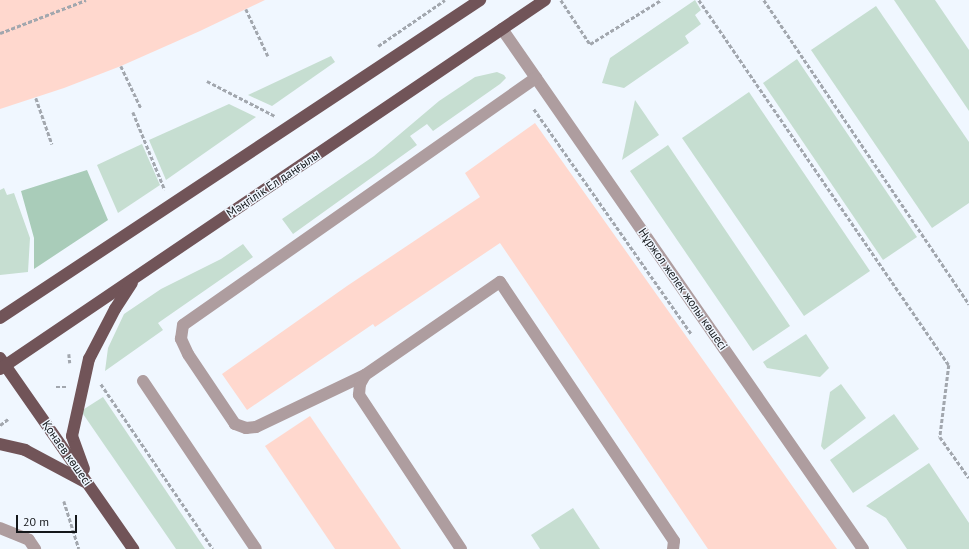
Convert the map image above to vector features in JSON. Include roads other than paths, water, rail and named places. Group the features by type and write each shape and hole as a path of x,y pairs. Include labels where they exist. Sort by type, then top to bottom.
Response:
{"main road":[{"path":"0,318 480,0"},
{"name":"Мәңгілік Ел даңғылы","path":"2,364 136,277 545,0"},
{"path":"90,485 72,436 82,388 89,359 115,310 136,277"},
{"name":"Қонаев көшесі","path":"2,364 90,485 133,549"},
{"path":"0,444 25,450 90,485"}],"street":[{"name":"Нұржол желек жолы көшесі","path":"502,29 863,549"},
{"path":"536,78 183,325 181,339 188,354 235,424 246,428 256,428 365,375 500,282 674,541 673,549"},
{"path":"365,375 360,384 359,395 461,549"},
{"path":"143,381 254,548"},
{"path":"0,528 29,540 35,549"}]}
